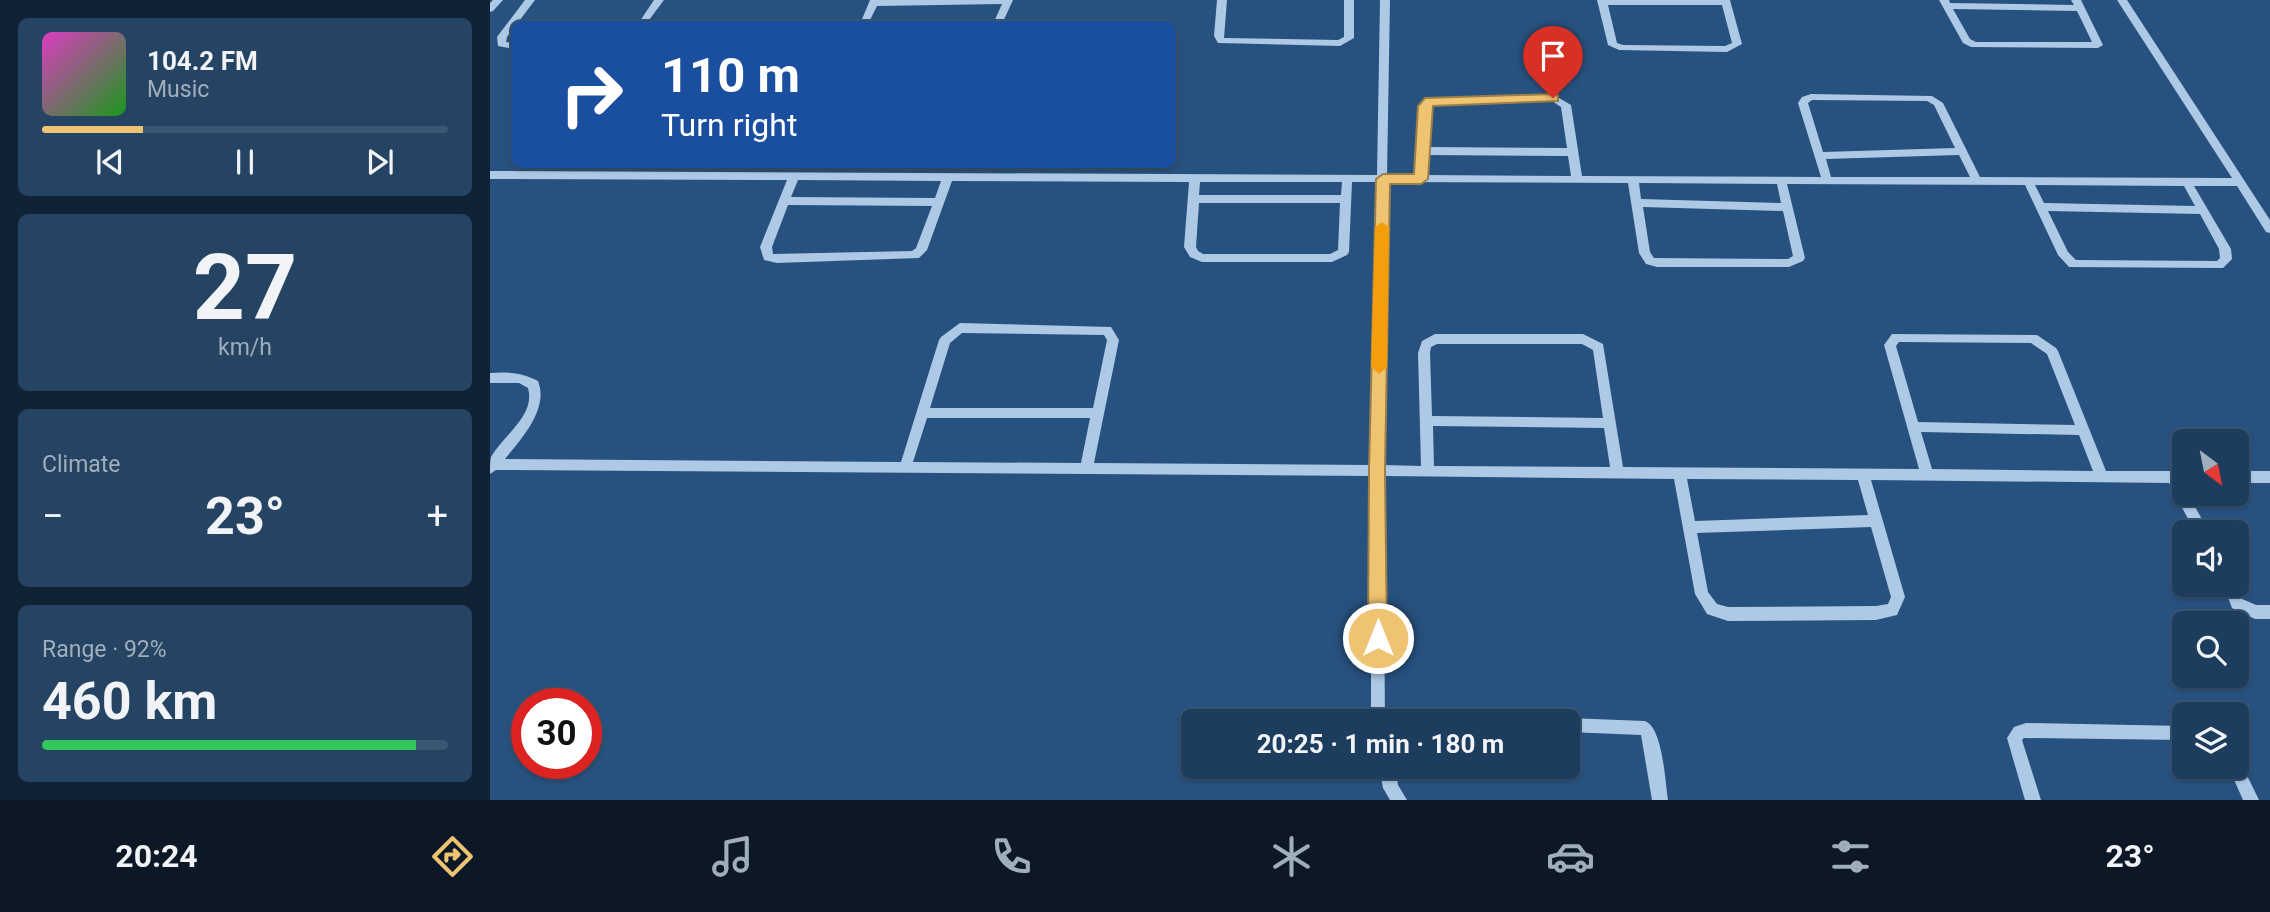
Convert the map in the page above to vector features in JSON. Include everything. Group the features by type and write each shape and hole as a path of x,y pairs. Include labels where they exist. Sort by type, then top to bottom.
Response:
{"street":[{"path":"490,9 498,0"},
{"path":"514,21 530,0"},
{"path":"644,21 659,0"},
{"path":"1222,0 1219,36 1222,41 1340,43 1349,38 1349,0"},
{"path":"1378,709 1377,470 1385,0"},
{"path":"2122,0 2270,229"},
{"path":"865,21 874,2 1008,1 999,21"},
{"path":"1602,1 1725,1 1737,44 1727,49 1622,48 1613,44 1602,1"},
{"path":"1946,3 2078,4 2098,45 1973,45 1966,41 1946,3"},
{"path":"511,25 502,37 501,44 511,46"},
{"path":"1827,180 1803,103 1811,97 1929,98 1938,103 1977,181"},
{"path":"1421,179 1424,106 1430,102 1553,98 1566,105 1577,179"},
{"path":"1422,151 1573,152"},
{"path":"1820,156 1962,151"},
{"path":"599,176 604,168"},
{"path":"755,176 758,168"},
{"path":"995,177 998,168"},
{"path":"1143,178 1144,168"},
{"path":"490,175 2238,182"},
{"path":"794,176 766,247 768,257 777,259 915,255 921,250 948,177"},
{"path":"1195,178 1190,247 1194,254 1202,258 1332,258 1343,252 1347,178"},
{"path":"1633,180 1645,253 1650,261 1789,263 1799,258 1799,254 1781,180"},
{"path":"2028,181 2064,255 2073,264 2219,265 2226,259 2225,248 2187,182"},
{"path":"1194,199 1346,199"},
{"path":"784,201 939,202"},
{"path":"1637,203 1788,207"},
{"path":"2040,207 2203,210"},
{"path":"905,468 945,340 960,328 1107,330 1114,340 1096,413 1086,469"},
{"path":"1927,475 1891,345 1896,337 2033,338 2040,341 2052,351 2102,476"},
{"path":"1428,471 1424,353 1426,344 1435,339 1583,339 1599,347 1617,472"},
{"path":"490,377 523,379 533,383 538,391 537,402 491,466"},
{"path":"923,413 1096,413"},
{"path":"1426,421 1610,423"},
{"path":"1913,427 2084,430"},
{"path":"491,466 2172,477"},
{"path":"1678,472 1702,594 1713,609 1728,614 1876,613 1892,610 1898,597 1863,474"},
{"path":"2249,477 2270,477"},
{"path":"1689,527 1876,521"},
{"path":"2235,597 2237,603 2255,612 2270,612"},
{"path":"1580,725 1645,728 1650,735 1660,800"},
{"path":"2033,800 2014,738 2020,732 2172,733"},
{"path":"1389,779 1391,788 1399,800"},
{"path":"2241,779 2251,800"}],"slow traffic":[{"path":"1379,367 1382,227"}],"route":[{"path":"1378,638 1377,470 1383,179 1421,179 1424,106 1430,102 1553,98"}]}
